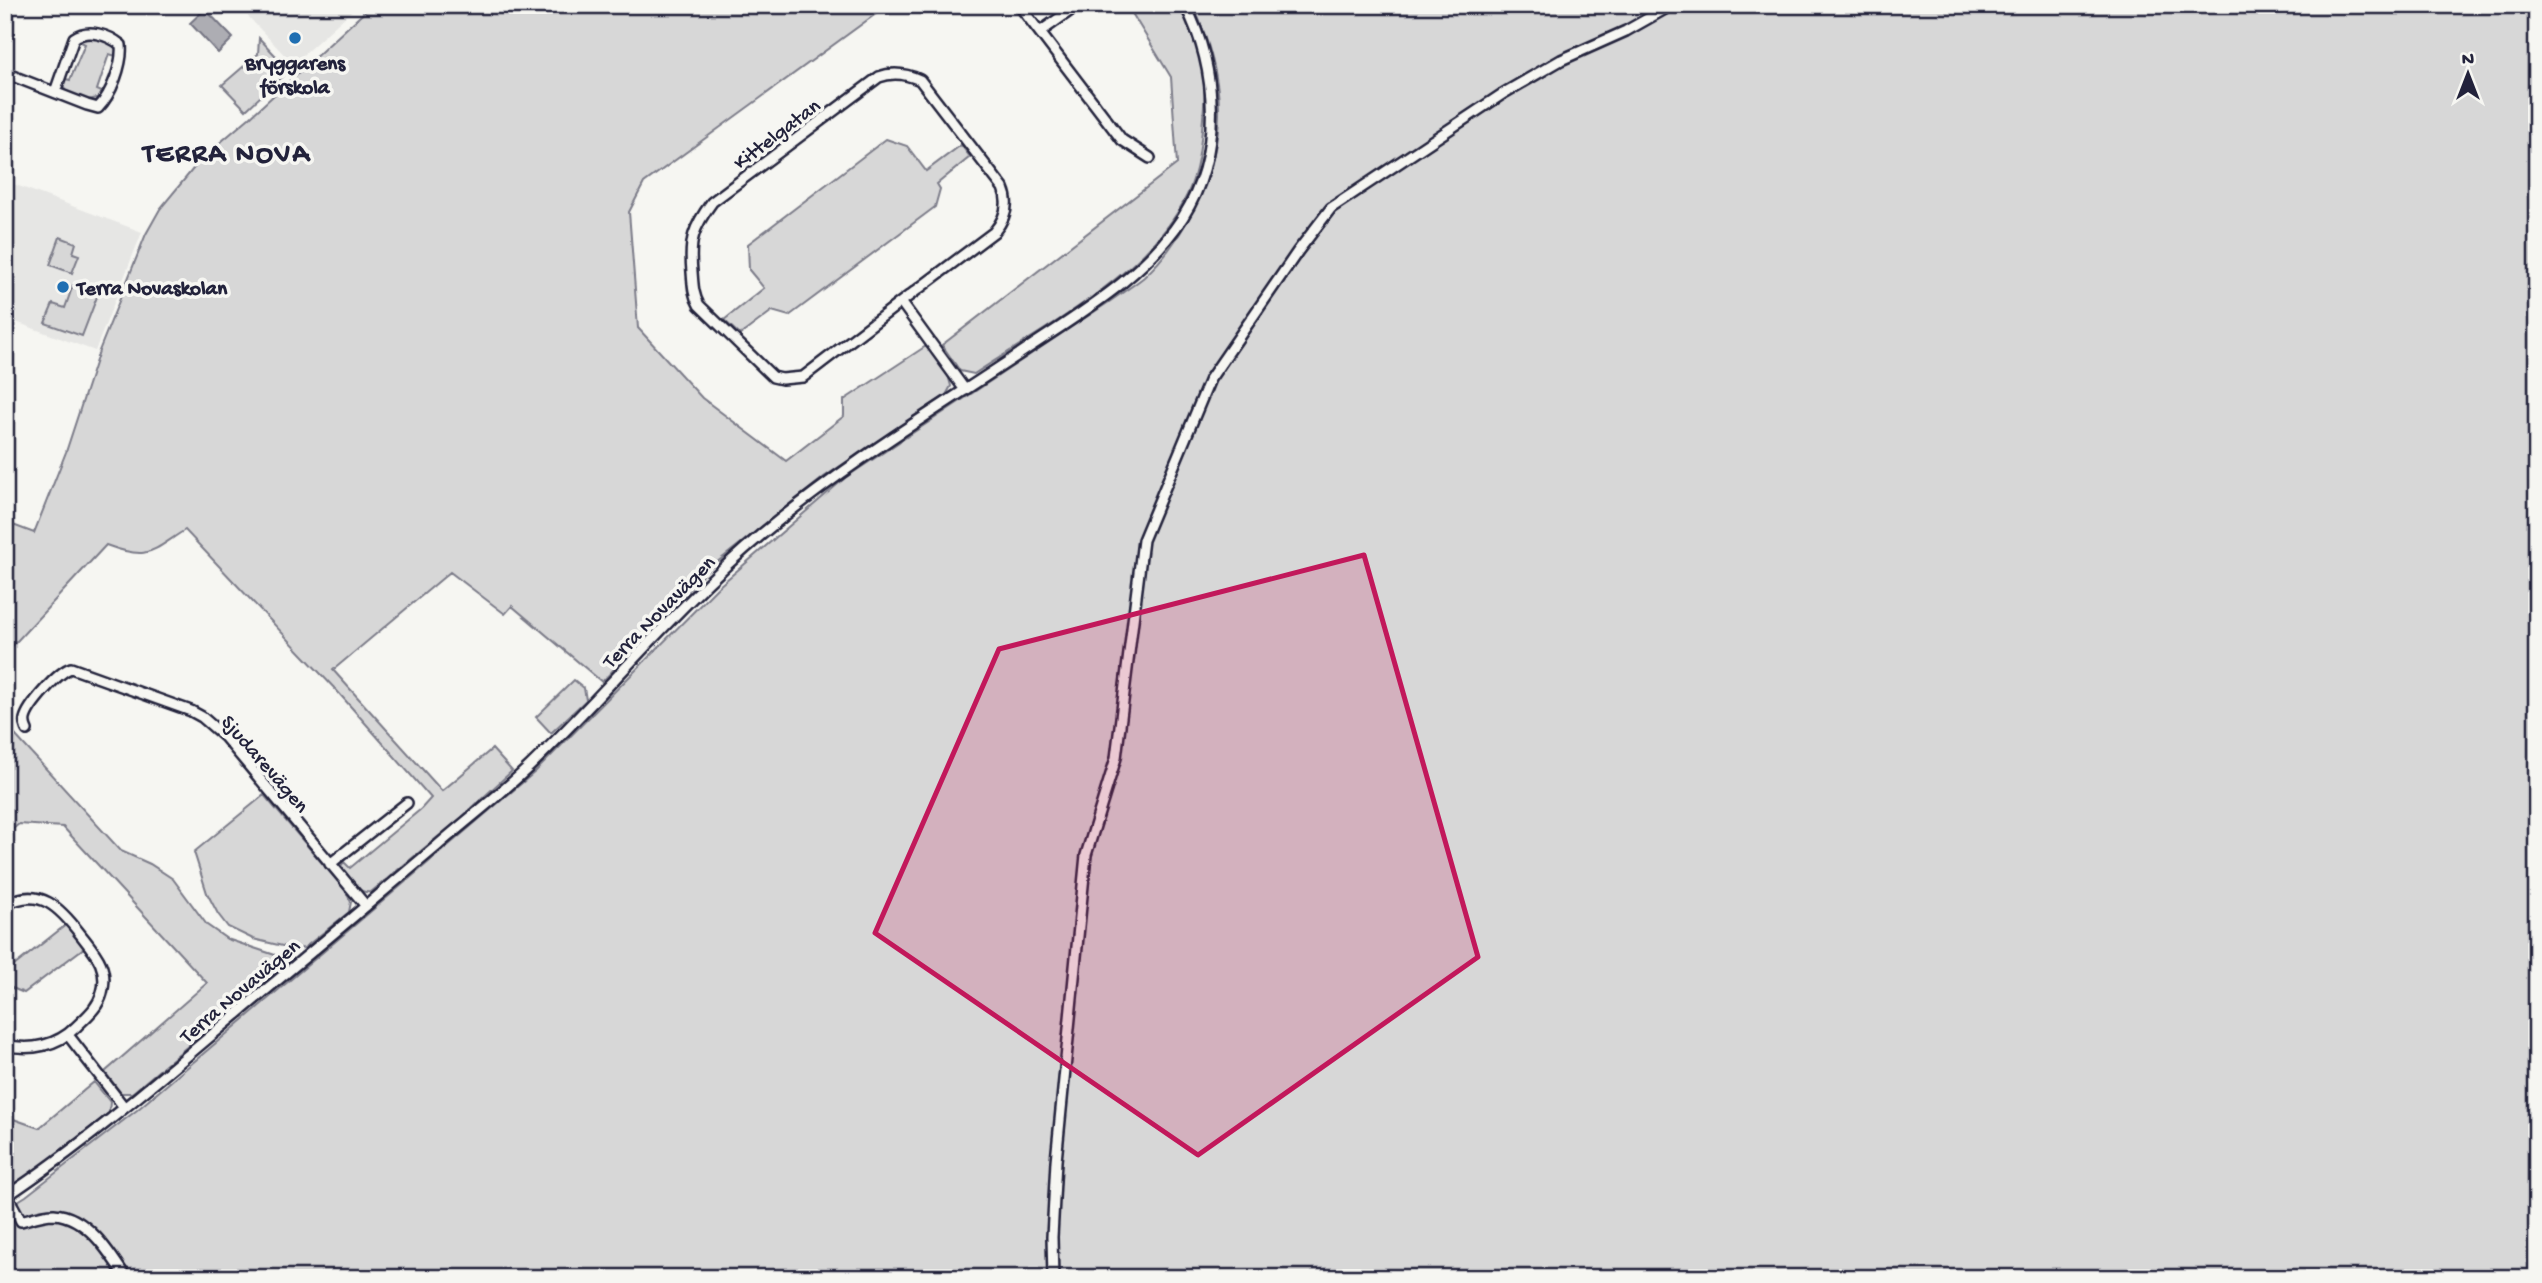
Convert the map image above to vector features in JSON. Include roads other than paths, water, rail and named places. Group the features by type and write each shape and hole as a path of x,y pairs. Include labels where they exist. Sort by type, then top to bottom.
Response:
{"street":[{"path":"1019,5 1122,140 1150,158"},
{"path":"1040,32 1078,5"},
{"name":"Terra Novavägen","path":"6,1196 124,1107 530,766 712,579 760,535 840,472 1098,301 1141,268 1168,238 1186,212 1205,160 1211,82 1205,55 1185,5"},
{"path":"1053,1278 1056,1161 1086,855 1116,758 1143,540 1210,379 1298,251 1331,208 1504,93 1561,60 1626,31 1672,5"},
{"path":"5,73 55,92 98,108 106,100 122,55 121,45 115,40 89,32 75,38 55,92"},
{"name":"Kittelgatan","path":"887,74 911,76 920,80 1003,188 1006,196 1004,218 994,232 901,302 803,377 773,377 699,305 693,290 690,248 699,220 712,202 879,77 887,74"},
{"path":"901,302 965,390"},
{"name":"Sjudarevägen","path":"27,730 25,717 33,705 58,675 71,668 180,706 202,717 225,737 366,906"},
{"path":"330,864 407,803"},
{"path":"5,905 28,898 57,906 102,964 104,979 99,1002 68,1035 47,1045 31,1048 5,1045"},
{"path":"68,1035 124,1107"},
{"path":"6,1196 21,1221 54,1214 64,1216 88,1230 126,1278"}],"place":[{"name":"Bryggarens förskola","path":"295,38"},
{"name":"Terra Novaskolan","path":"63,287"}],"district":[{"name":"TERRA NOVA","path":"227,151"}]}
